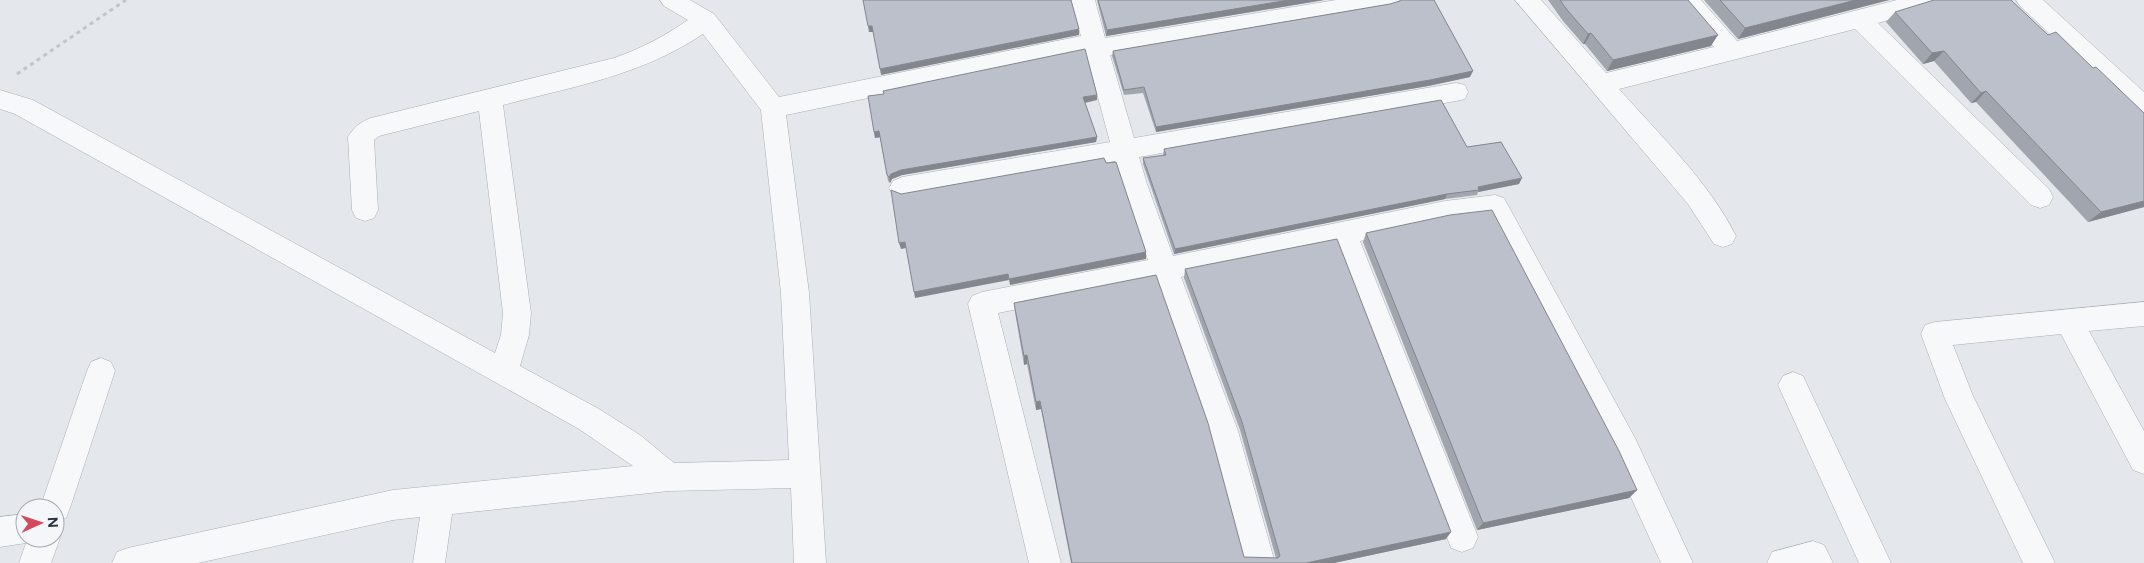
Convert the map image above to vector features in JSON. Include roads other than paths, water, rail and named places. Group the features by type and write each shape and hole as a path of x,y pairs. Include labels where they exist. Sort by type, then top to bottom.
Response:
{"street":[{"path":"672,0 706,20 773,108 795,293 810,563"},
{"path":"1083,0 1134,184 1223,431 1259,563"},
{"path":"773,108 1095,45 1388,0"},
{"path":"1527,0 1602,84 1697,196 1723,236"},
{"path":"1687,0 1732,51"},
{"path":"1602,84 1732,51 1858,12 1926,0"},
{"path":"2028,0 2144,107"},
{"path":"1858,12 2040,197"},
{"path":"365,210 361,137 364,132 371,128 616,67 644,58 668,46 706,20"},
{"path":"902,188 1456,92"},
{"path":"490,98 517,313 515,334 504,372"},
{"path":"0,99 24,107 589,419 629,445 669,477"},
{"path":"1045,562 982,304 1445,212 1495,206 1624,448 1676,563"},
{"path":"1343,233 1462,537"},
{"path":"2040,563 1960,399 1936,334 2144,314"},
{"path":"2069,321 2144,460"},
{"path":"58,498 102,372"},
{"path":"1793,385 1875,563"},
{"path":"128,563 393,505 669,477 804,474"},
{"path":"429,563 438,501"},
{"path":"0,532 15,530"},
{"path":"34,563 40,548"},
{"path":"1783,563 1813,556 1817,563"}]}
